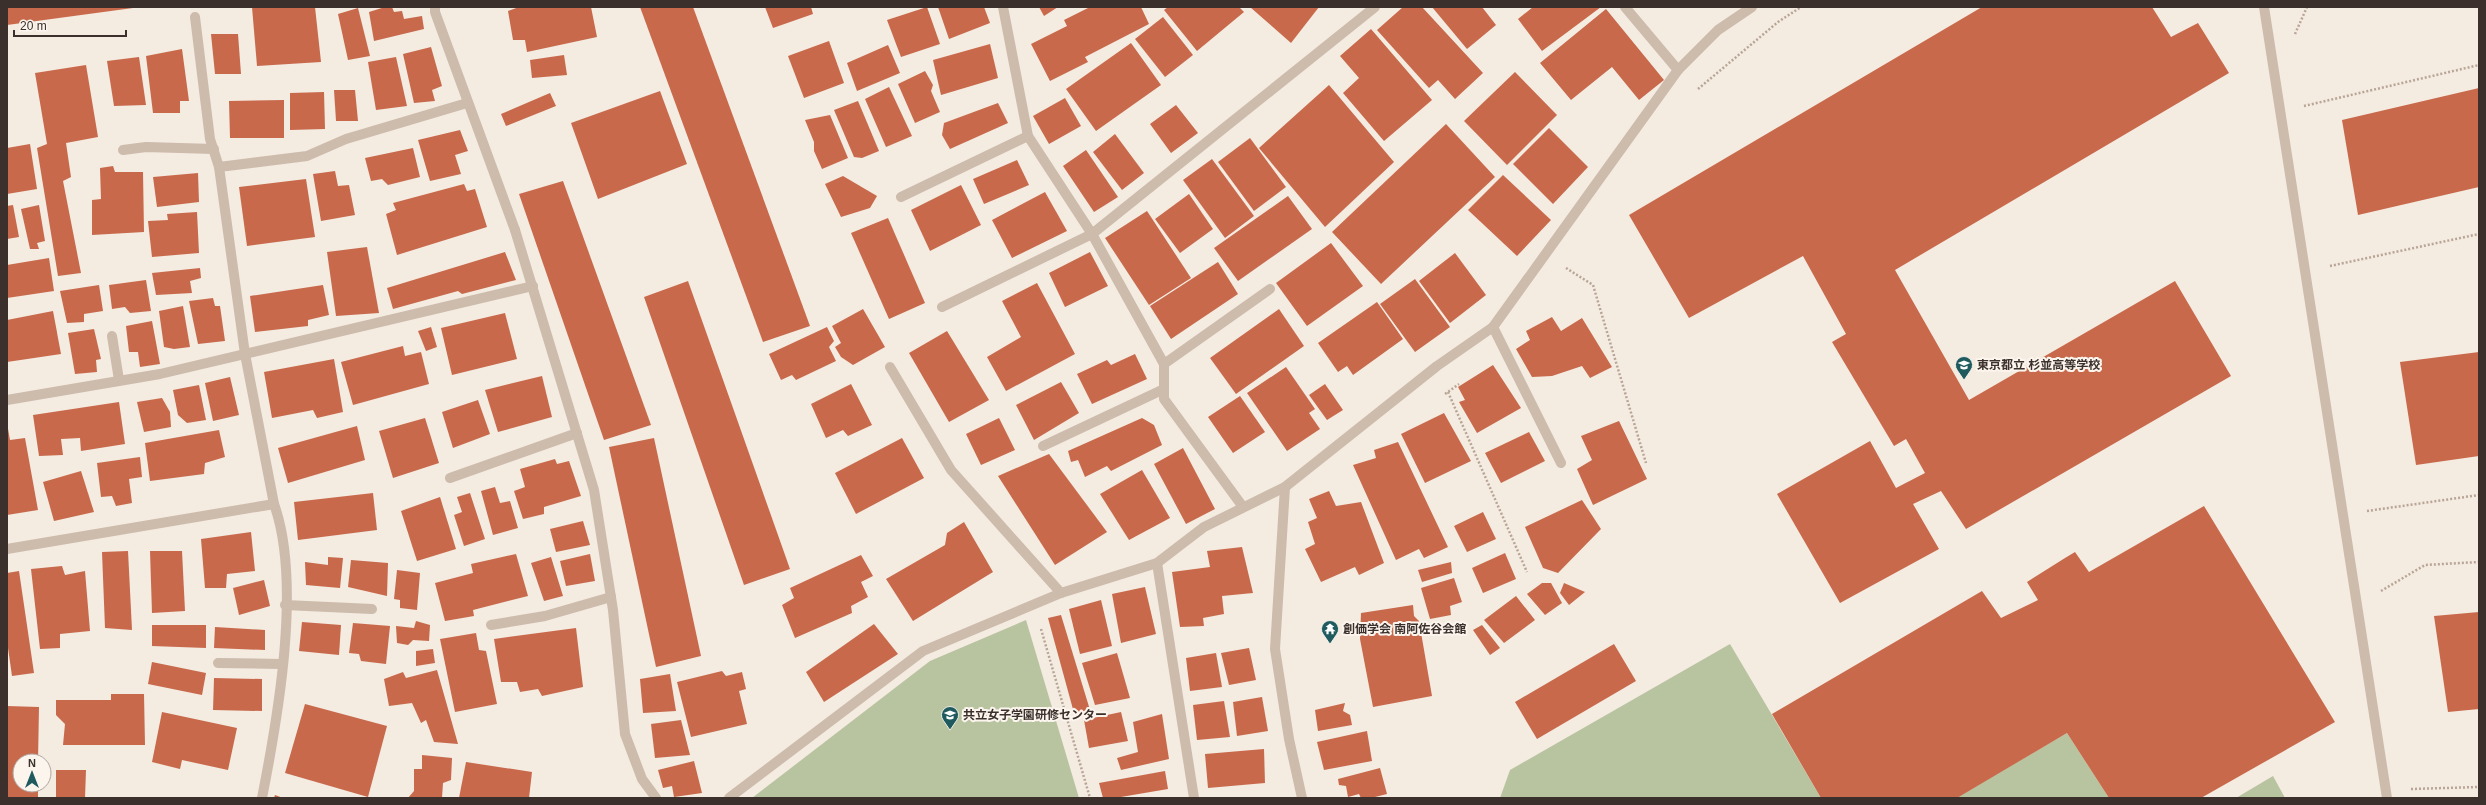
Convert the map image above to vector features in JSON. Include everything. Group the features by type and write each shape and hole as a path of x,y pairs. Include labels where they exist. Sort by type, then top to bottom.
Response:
{"street":[{"path":"435,7 435,12 467,103 515,230 594,490 611,597 625,734 642,779 656,798"},
{"path":"1003,7 1028,136 1092,234 1164,364 1164,399 1244,507"},
{"path":"942,307 1092,234 1375,7"},
{"path":"1625,7 1678,70"},
{"path":"729,798 924,651 1061,593 1157,564 1204,527 1285,487 1437,366 1493,327 1678,70 1718,30 1752,7"},
{"path":"2264,7 2387,798"},
{"path":"195,17 210,139 219,167 245,354 274,504 282,532 286,571 286,605 276,730 262,798"},
{"path":"219,167 307,156 346,139 467,103"},
{"path":"901,197 1028,136"},
{"path":"123,150 146,147 214,149"},
{"path":"7,400 119,380 245,354 533,286"},
{"path":"1164,364 1270,289"},
{"path":"1493,327 1561,463"},
{"path":"112,336 119,380"},
{"path":"890,367 951,470 1061,593"},
{"path":"1043,446 1164,388"},
{"path":"450,478 576,433"},
{"path":"1285,487 1276,649 1289,739 1302,798"},
{"path":"7,549 274,504"},
{"path":"1157,564 1194,798"},
{"path":"491,624 544,616 611,597"},
{"path":"286,605 372,609"},
{"path":"218,663 282,664"}],"path":[{"path":"2293,37 2308,7"},
{"path":"2302,106 2479,65"},
{"path":"2301,99 2303,114"},
{"path":"2324,268 2479,234"},
{"path":"1545,255 1593,284 1646,463"},
{"path":"1437,366 1527,572"},
{"path":"2364,512 2479,496"},
{"path":"2378,592 2425,565 2479,562"},
{"path":"1034,604 1090,798"},
{"path":"2411,789 2479,788"}],"green space":[{"name":"共立女子学園研修センター","path":"1026,620 1079,798 752,798 930,661"},
{"path":"1730,644 1821,798 1500,798 1510,770"},
{"path":"2067,733 2109,798 1956,798"},
{"path":"2273,776 2285,798 2236,798"}],"building":[{"path":"7,7 132,7 133,8 7,25"},
{"path":"252,7 315,7 321,62 257,66"},
{"path":"385,7 392,7 394,12 402,11 404,19 422,16 424,29 374,41 369,12"},
{"path":"519,7 591,7 597,37 527,52 525,40 513,40 508,11"},
{"path":"640,7 693,7 810,326 763,342"},
{"path":"765,7 811,7 813,14 773,28"},
{"path":"927,7 940,44 901,57 887,20"},
{"path":"938,7 984,7 990,23 949,39"},
{"path":"1039,7 1058,7 1044,16"},
{"path":"1090,7 1141,7 1149,24 1085,57 1088,62 1050,81 1031,44 1067,26 1064,20"},
{"path":"1168,7 1239,7 1244,12 1197,51 1164,10"},
{"path":"1250,7 1319,7 1291,43"},
{"path":"1403,7 1422,7 1483,73 1455,99 1438,80 1429,88 1377,30"},
{"path":"1432,7 1482,7 1496,25 1467,49"},
{"path":"1533,7 1601,7 1542,51 1518,19"},
{"path":"1982,7 2152,7 2171,37 2198,23 2229,73 1895,270 1969,400 2175,281 2231,376 1966,529 1941,491 1913,504 1939,549 1840,603 1777,494 1870,441 1896,488 1925,473 1906,439 1894,446 1832,342 1846,334 1803,256 1689,318 1629,215"},
{"path":"358,8 370,56 348,60 338,14"},
{"path":"1606,9 1664,80 1639,100 1612,67 1571,100 1540,63"},
{"path":"1163,17 1193,55 1165,77 1135,39"},
{"path":"1371,29 1432,100 1384,141 1343,93 1359,78 1340,56"},
{"path":"211,34 238,34 241,74 215,74"},
{"path":"829,41 844,83 804,98 788,56"},
{"path":"1131,43 1161,85 1096,131 1066,89"},
{"path":"990,44 998,78 941,95 933,60"},
{"path":"888,45 900,73 857,91 847,63"},
{"path":"431,47 442,86 432,90 435,101 414,103 403,54"},
{"path":"182,49 189,101 180,101 180,113 153,113 146,56"},
{"path":"564,55 567,75 532,78 530,60"},
{"path":"139,57 146,105 114,106 107,61"},
{"path":"396,57 407,106 376,110 368,62"},
{"path":"86,65 98,137 66,143 71,177 63,181 81,273 58,276 37,148 47,144 35,73"},
{"path":"925,71 933,85 931,91 940,112 915,123 898,84"},
{"path":"1515,72 1557,115 1507,165 1464,121"},
{"path":"1329,85 1394,162 1325,227 1259,148"},
{"path":"889,87 912,136 886,147 865,99"},
{"path":"2479,88 2479,187 2358,215 2342,120"},
{"path":"334,90 355,90 358,121 336,121"},
{"path":"660,91 687,164 598,199 571,123"},
{"path":"324,92 325,129 290,130 290,93"},
{"path":"550,93 556,106 506,126 501,114"},
{"path":"1065,98 1081,126 1049,144 1033,116"},
{"path":"284,100 284,138 230,138 229,101"},
{"path":"858,101 879,151 862,158 854,157 834,110"},
{"path":"998,103 1008,123 950,149 942,135 944,123"},
{"path":"1176,105 1198,133 1171,153 1150,124"},
{"path":"830,115 848,158 822,169 814,151 814,142 805,120"},
{"path":"1446,124 1495,177 1381,284 1332,232"},
{"path":"1549,128 1588,167 1553,204 1513,164"},
{"path":"460,130 468,151 455,155 461,174 430,181 418,140"},
{"path":"1115,134 1144,173 1122,190 1093,152"},
{"path":"1250,138 1286,187 1254,211 1218,162"},
{"path":"30,144 37,189 7,194 7,148"},
{"path":"413,148 420,177 388,185 382,179 371,181 365,158"},
{"path":"1086,150 1118,197 1094,212 1063,166"},
{"path":"1212,159 1254,216 1225,238 1183,180"},
{"path":"1017,160 1029,185 984,204 973,179"},
{"path":"113,166 115,172 143,172 144,232 92,235 92,200 101,199 100,168"},
{"path":"335,171 338,186 349,185 355,215 321,221 313,174"},
{"path":"198,173 199,202 157,207 153,177"},
{"path":"1503,175 1551,220 1517,256 1468,210"},
{"path":"843,176 877,196 870,208 841,217 825,184"},
{"path":"306,179 315,237 247,246 239,187"},
{"path":"563,181 651,425 604,440 519,194"},
{"path":"464,184 467,191 475,189 487,227 397,255 386,214 396,210 393,203"},
{"path":"961,185 981,225 930,251 911,210"},
{"path":"1045,192 1067,231 1012,258 992,220"},
{"path":"1189,194 1213,229 1180,253 1155,219"},
{"path":"1288,196 1312,229 1238,281 1214,248"},
{"path":"13,205 19,237 7,239 7,206"},
{"path":"39,205 45,241 37,243 39,249 30,249 21,209"},
{"path":"1147,211 1191,278 1149,305 1105,238"},
{"path":"197,212 199,253 152,257 148,221 168,220 167,214"},
{"path":"888,218 925,303 889,319 851,233"},
{"path":"1331,243 1363,286 1307,326 1276,283"},
{"path":"367,247 379,313 336,316 327,252"},
{"path":"505,252 516,280 462,294 458,291 393,309 387,288"},
{"path":"1090,252 1108,286 1065,307 1049,273"},
{"path":"1455,253 1486,295 1450,323 1419,281"},
{"path":"49,258 54,291 7,298 7,265"},
{"path":"1218,262 1238,294 1171,339 1150,306"},
{"path":"200,268 201,278 190,281 192,293 156,295 152,273"},
{"path":"1415,279 1450,327 1415,352 1380,304"},
{"path":"146,280 151,311 130,313 125,307 112,309 109,285"},
{"path":"688,281 790,569 744,585 644,297"},
{"path":"1037,283 1075,354 1006,391 987,357 1021,337 1002,301"},
{"path":"99,285 103,311 84,314 84,322 67,323 60,291"},
{"path":"323,285 329,315 308,320 308,326 255,332 250,296"},
{"path":"213,298 215,306 220,306 225,341 198,344 189,301"},
{"path":"1377,302 1403,339 1353,375 1347,366 1338,372 1318,343"},
{"path":"183,306 190,347 174,349 164,347 159,311"},
{"path":"863,309 885,347 853,365 841,357 835,347 841,343 832,326"},
{"path":"1279,309 1304,346 1236,394 1210,358"},
{"path":"53,311 61,354 7,362 7,320"},
{"path":"505,313 517,359 452,375 441,328"},
{"path":"1552,317 1561,331 1582,318 1612,367 1590,378 1582,366 1552,376 1532,377 1516,349 1530,340 1526,331"},
{"path":"152,321 160,364 140,367 138,352 129,352 126,326"},
{"path":"431,327 437,347 426,351 418,331"},
{"path":"827,327 834,341 829,347 836,361 796,380 792,375 781,380 769,354"},
{"path":"94,329 101,359 96,360 97,372 75,374 68,333"},
{"path":"947,331 989,400 949,422 909,353"},
{"path":"403,346 405,356 421,352 429,384 353,405 341,362"},
{"path":"2479,352 2479,456 2416,465 2400,362"},
{"path":"1135,354 1147,379 1092,404 1077,374 1107,360 1111,365"},
{"path":"334,359 343,412 317,418 313,410 272,418 264,372"},
{"path":"1493,365 1521,408 1477,433 1459,402 1465,400 1458,387"},
{"path":"1286,367 1315,409 1309,413 1320,429 1287,451 1247,393"},
{"path":"542,376 552,417 498,432 485,390"},
{"path":"230,377 239,415 213,421 205,383"},
{"path":"1061,382 1079,413 1034,440 1016,405"},
{"path":"851,384 872,425 848,436 843,430 826,438 811,404"},
{"path":"1325,384 1343,410 1327,420 1309,395"},
{"path":"199,385 206,420 187,423 178,415 173,390"},
{"path":"1240,396 1265,432 1233,453 1208,417"},
{"path":"162,398 170,412 171,427 144,432 137,402"},
{"path":"478,400 490,434 453,448 442,412"},
{"path":"119,402 125,444 81,451 80,438 61,439 63,455 39,456 33,415"},
{"path":"1444,413 1471,461 1425,483 1401,434"},
{"path":"425,418 439,463 393,478 379,431"},
{"path":"999,418 1015,450 981,465 966,434"},
{"path":"1142,418 1154,425 1162,445 1111,471 1107,466 1085,477 1078,460 1071,462 1068,451"},
{"path":"1619,421 1647,479 1593,505 1577,469 1592,460 1581,436"},
{"path":"7,423 10,440 25,438 38,510 7,515"},
{"path":"357,426 365,460 288,483 278,448"},
{"path":"219,430 225,457 205,463 204,474 150,481 145,443"},
{"path":"1529,432 1545,461 1501,483 1485,453"},
{"path":"654,438 701,656 656,667 609,447"},
{"path":"902,438 924,478 856,514 835,473"},
{"path":"1398,442 1448,547 1424,558 1419,549 1396,560 1353,465 1376,458 1374,450"},
{"path":"1183,448 1215,509 1186,524 1154,464"},
{"path":"1049,454 1107,532 1055,565 998,476"},
{"path":"140,457 142,477 129,479 132,503 116,506 112,496 101,497 97,463"},
{"path":"555,459 557,464 569,461 581,496 544,507 544,514 523,519 514,491 525,487 520,469"},
{"path":"1142,470 1170,518 1129,540 1100,494"},
{"path":"81,471 94,512 54,521 43,482"},
{"path":"495,487 500,503 510,501 518,528 493,535 481,491"},
{"path":"1329,491 1336,506 1361,502 1384,563 1359,575 1355,567 1321,582 1305,549 1315,544 1308,522 1317,518 1309,499"},
{"path":"373,493 377,530 298,540 294,502"},
{"path":"470,493 485,539 464,546 454,515 462,512 457,497"},
{"path":"440,497 456,549 417,561 401,511"},
{"path":"1582,500 1601,529 1558,573 1543,568 1525,527"},
{"path":"2204,506 2335,722 2201,798 2109,798 2067,733 1957,798 1821,798 1772,714 1982,591 2001,618 2038,600 2027,582 2075,552 2089,572"},
{"path":"1483,512 1496,539 1467,552 1454,526"},
{"path":"583,521 590,545 556,552 550,529"},
{"path":"964,522 993,572 913,621 886,579 945,545 947,533"},
{"path":"251,532 255,571 227,574 226,588 205,588 201,539"},
{"path":"1242,547 1253,593 1222,596 1224,614 1203,618 1204,626 1180,627 1172,572 1210,567 1207,551"},
{"path":"128,551 132,630 105,628 102,552"},
{"path":"150,551 182,551 185,611 152,613"},
{"path":"1505,553 1516,579 1483,593 1472,568"},
{"path":"516,554 528,596 473,610 474,616 445,621 435,583 473,573 471,564"},
{"path":"590,554 595,581 566,586 560,561"},
{"path":"861,555 873,576 861,582 868,597 851,606 852,613 795,638 782,605 794,598 790,588"},
{"path":"328,557 343,558 340,588 306,585 305,562 328,565"},
{"path":"551,557 563,596 544,601 531,563"},
{"path":"351,560 388,563 387,596 348,587"},
{"path":"1451,562 1452,573 1422,582 1418,570"},
{"path":"62,566 65,575 85,571 90,631 60,634 60,648 40,649 31,569"},
{"path":"397,570 420,573 417,610 400,608 400,600 394,599"},
{"path":"19,571 34,673 12,676 7,641 7,573"},
{"path":"1454,578 1462,602 1450,606 1451,615 1430,619 1421,588"},
{"path":"264,580 270,606 239,615 233,588"},
{"path":"1542,583 1551,583 1562,603 1545,615 1527,594"},
{"path":"1564,583 1585,592 1569,605 1560,593"},
{"path":"1145,587 1156,634 1121,643 1112,594"},
{"path":"1516,596 1535,620 1504,643 1484,620"},
{"path":"1101,600 1112,646 1080,654 1069,609"},
{"path":"1413,605 1414,616 1419,621 1432,696 1373,707 1360,639 1361,613"},
{"path":"2479,612 2479,709 2448,712 2434,616"},
{"path":"1061,615 1090,710 1074,713 1048,618"},
{"path":"416,621 430,625 429,641 413,640 408,645 397,643 396,626 414,628"},
{"path":"302,622 341,625 339,655 299,651"},
{"path":"353,623 390,626 386,664 361,661 359,654 349,653"},
{"path":"874,624 898,654 824,702 806,672"},
{"path":"152,625 206,625 206,648 152,646"},
{"path":"1482,625 1500,648 1490,655 1473,630"},
{"path":"215,627 265,630 265,650 214,648"},
{"path":"576,628 583,687 542,696 538,689 520,692 517,682 501,682 494,639"},
{"path":"476,633 479,650 486,651 497,704 455,712 440,639"},
{"path":"1614,644 1636,681 1537,739 1515,702"},
{"path":"1249,648 1256,680 1229,685 1221,653"},
{"path":"433,649 435,663 416,666 416,651"},
{"path":"1117,653 1130,698 1095,705 1082,663"},
{"path":"1216,653 1222,687 1190,691 1186,658"},
{"path":"152,662 206,673 202,695 148,684"},
{"path":"437,670 458,744 434,742 426,720 421,723 412,703 389,706 384,679 403,672 406,678"},
{"path":"722,671 726,676 742,672 746,689 739,691 747,724 691,737 677,682"},
{"path":"670,674 676,711 643,713 640,679"},
{"path":"214,678 262,679 262,711 213,710"},
{"path":"111,694 144,694 145,745 63,745 65,724 56,715 56,700 111,700"},
{"path":"1262,697 1268,731 1237,736 1233,702"},
{"path":"1224,701 1230,737 1197,740 1193,705"},
{"path":"1345,703 1343,711 1350,715 1352,725 1318,731 1315,710"},
{"path":"305,704 387,726 368,797 285,773"},
{"path":"7,706 39,707 38,753 12,753 12,793 38,793 38,798 7,798"},
{"path":"162,712 237,728 228,770 182,760 180,769 152,762"},
{"path":"1121,712 1128,741 1089,748 1084,720"},
{"path":"1162,714 1169,759 1121,770 1117,758 1138,752 1133,722"},
{"path":"681,720 690,755 655,758 651,724"},
{"path":"1367,731 1372,761 1324,770 1317,742"},
{"path":"1264,749 1265,783 1208,788 1205,754"},
{"path":"422,755 452,758 451,780 443,783 442,798 408,798 414,791 414,769 422,769"},
{"path":"694,761 702,793 674,797 672,786 663,788 658,770"},
{"path":"466,762 532,772 529,798 459,798"},
{"path":"1380,768 1387,794 1371,798 1361,798 1359,794 1348,797 1346,786 1339,785 1338,779"},
{"path":"56,770 86,770 85,798 56,798"},
{"path":"1165,771 1168,789 1115,798 1103,798 1099,783"},
{"path":"275,795 283,798 274,798"}],"place":[{"name":"東京都立 杉並高等学校","path":"1964,380"},
{"name":"創価学会 南阿佐谷会館","path":"1330,644"},
{"name":"共立女子学園研修センター","path":"950,730"}]}
